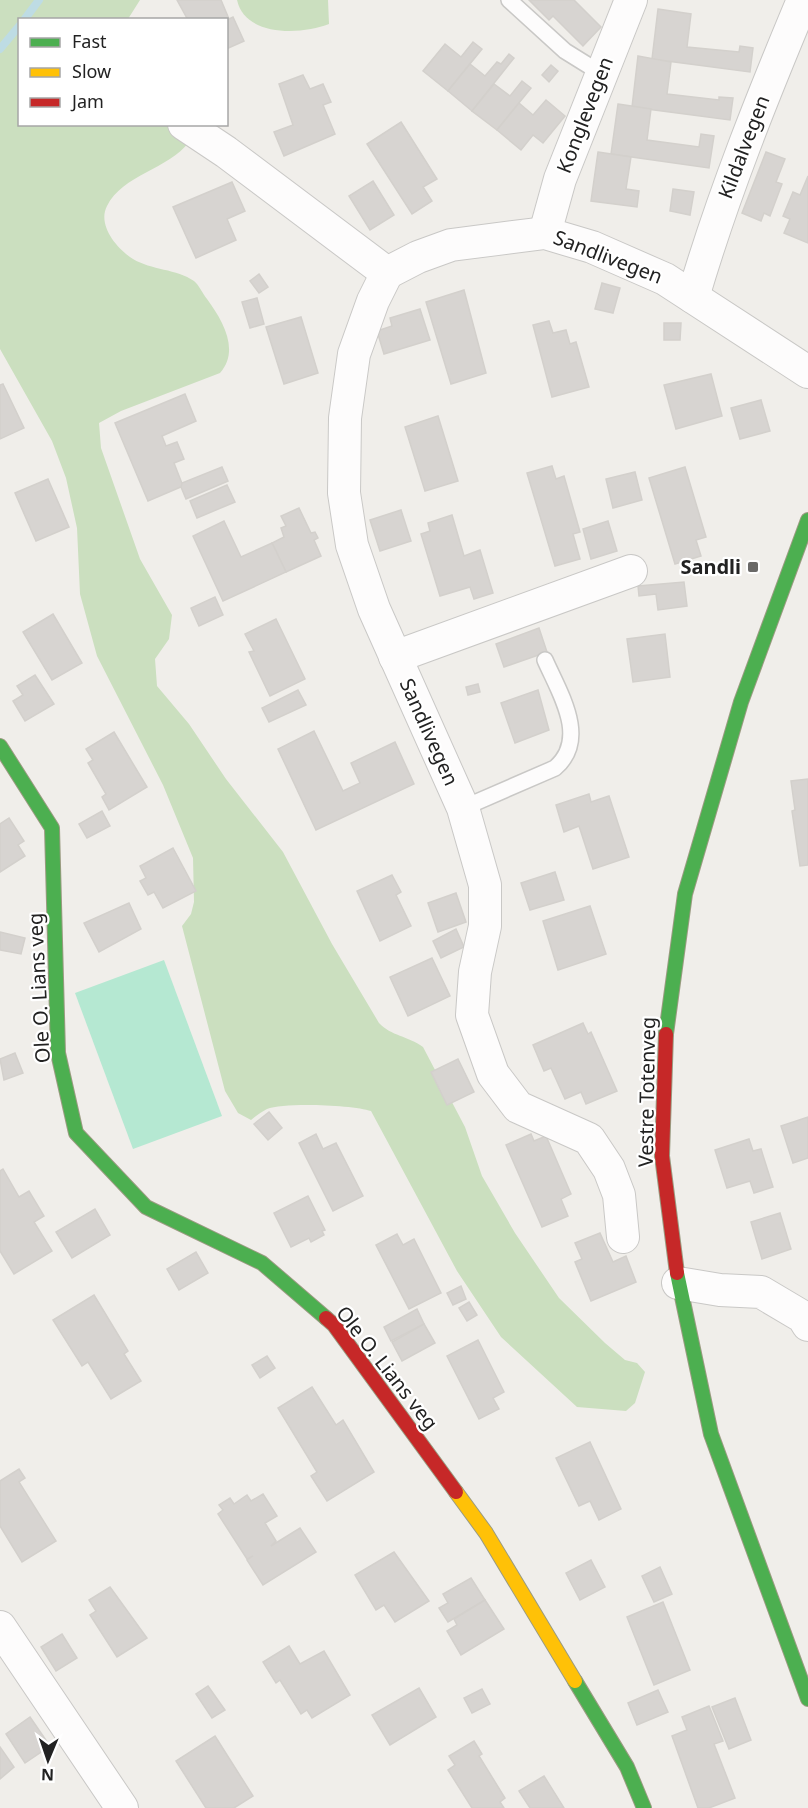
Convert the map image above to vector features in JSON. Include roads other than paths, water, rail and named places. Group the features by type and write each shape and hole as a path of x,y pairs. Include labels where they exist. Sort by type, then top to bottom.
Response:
{"street":[{"name":"Konglevegen","path":"546,233 560,179 631,0"},
{"name":"Kildalvegen","path":"693,297 711,234 743,145 802,0"},
{"path":"187,126 226,152 387,273"},
{"name":"Sandlivegen","path":"623,1237 619,1196 609,1169 589,1139 518,1107 492,1074 472,1015 475,972 485,926 485,885 463,808 374,609 352,544 344,493 345,418 354,354 373,301 387,273 418,256 451,246 546,233 591,247 666,279 808,372"},
{"name":"Vestre Totenveg","path":"808,520 741,702 685,894 666,1021 662,1156 678,1283 711,1434 808,1699"},
{"name":"Sandlivegen","path":"395,657 631,571"},
{"name":"Ole O. Lians veg","path":"0,746 52,828 58,1053 76,1133 146,1207 262,1263 334,1325 486,1533 627,1767 644,1808"},
{"path":"678,1283 720,1290 761,1292 803,1317 808,1325"},
{"path":"0,1627 122,1808"}],"lane":[{"path":"509,0 565,51 602,74"},
{"name":"Sandlivegen","path":"463,808 555,768 566,759 571,745 572,728 545,660"}],"waterway":[{"path":"26,18 39,0"},
{"path":"0,49 18,27"}],"place":[{"name":"Sandli","path":"753,567"}]}
